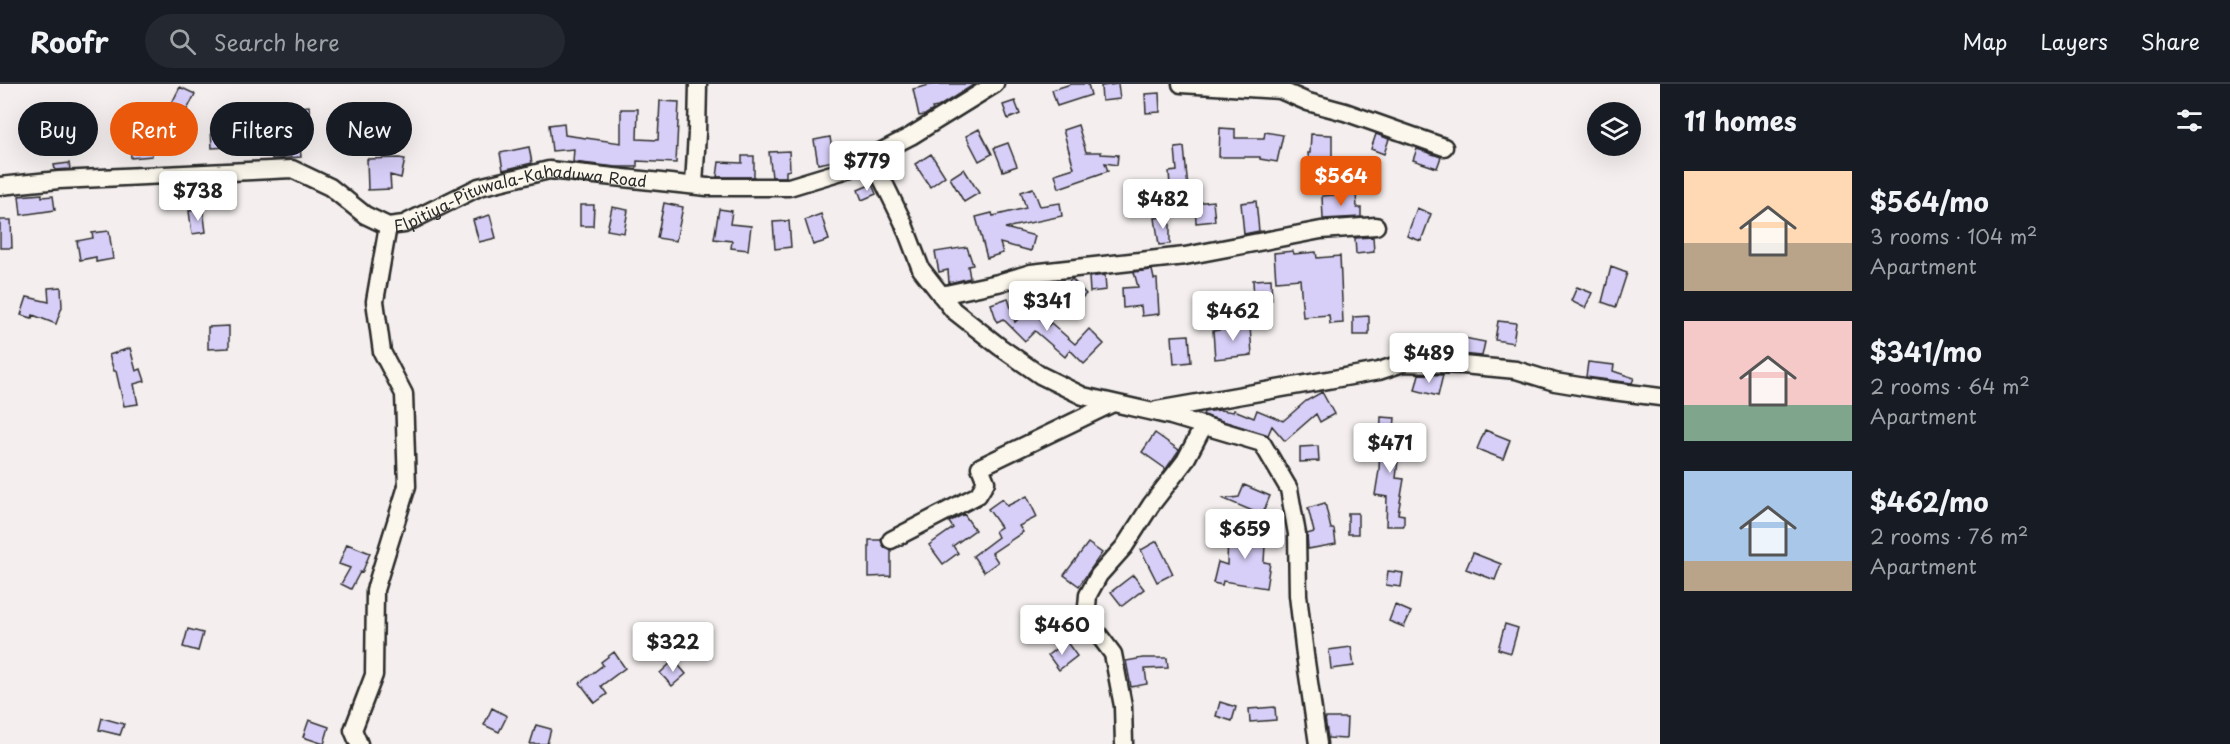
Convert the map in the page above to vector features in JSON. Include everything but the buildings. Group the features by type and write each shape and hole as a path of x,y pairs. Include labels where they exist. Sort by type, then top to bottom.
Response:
{"street":[{"path":"694,185 698,133 698,84"},
{"name":"Elpitiya-Pituwala-Kahaduwa Road","path":"0,186 59,180 292,169 330,187 365,215 388,226 405,224 479,187 549,170 694,185 789,187 844,170 911,136 990,85 996,84"},
{"path":"1181,84 1280,90 1308,102 1345,112 1444,147"},
{"path":"871,156 903,222 921,269 941,295 953,310 1040,375 1083,396 1204,425 1262,443 1289,489 1296,534 1298,595 1318,744"},
{"path":"941,295 998,283 1031,273 1185,255 1321,230 1376,225"},
{"path":"359,744 353,730 374,675 375,590 407,486 404,394 382,352 375,301 388,226"},
{"path":"1147,411 1379,371 1403,363 1516,370 1566,384 1660,397"},
{"path":"891,540 978,495 986,482 981,467 1111,404"},
{"path":"1124,744 1123,706 1113,654 1086,618 1088,595 1099,575 1124,547 1151,505 1185,461 1204,425"}]}
